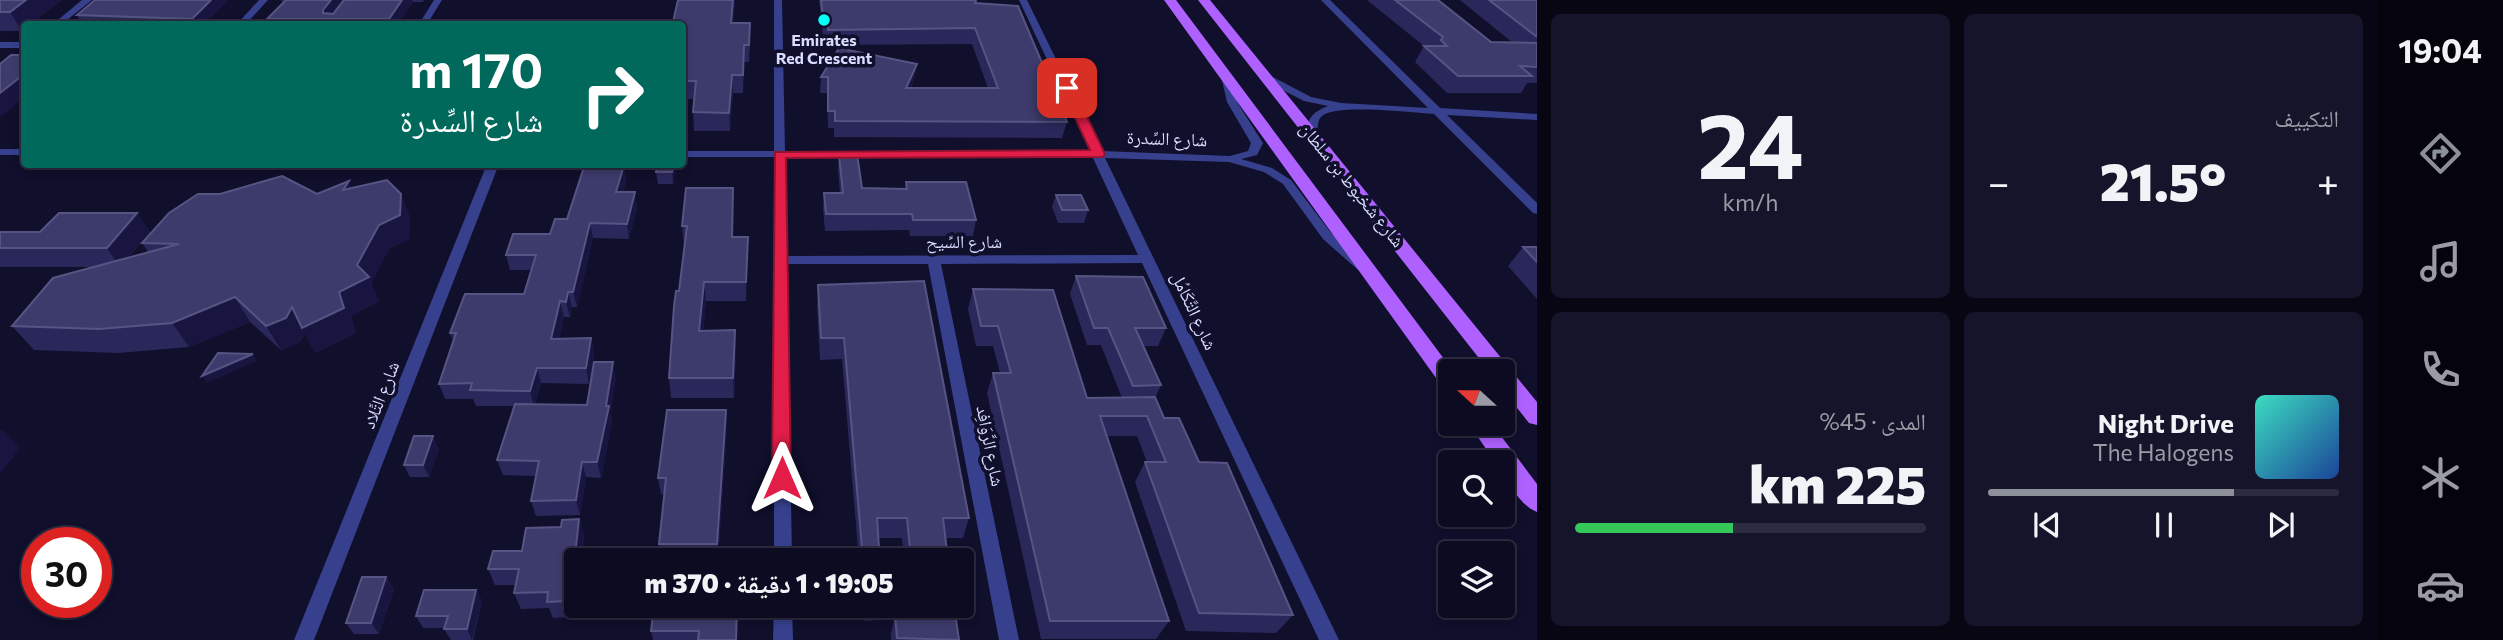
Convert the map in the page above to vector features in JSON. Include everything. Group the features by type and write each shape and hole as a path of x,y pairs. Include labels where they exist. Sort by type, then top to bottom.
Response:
{"main road":[{"name":"شارع شخبوط بن سلطان","path":"1170,0 1438,365"},
{"name":"شارع شخبوط بن سلطان","path":"1204,0 1491,359"},
{"name":"شارع شخبوط بن سلطان","path":"1516,391 1537,417"},
{"path":"1489,436 1537,502"}],"street":[{"path":"61,21 88,0"},
{"path":"244,21 264,0"},
{"path":"424,21 438,0"},
{"path":"778,0 783,548"},
{"name":"شارع التَّكَامُل","path":"1023,0 1329,640"},
{"path":"1325,0 1537,210"},
{"path":"0,45 21,45"},
{"name":"شارع السِّدرة","path":"1226,76 1232,102 1257,143 1253,153 1230,159"},
{"path":"1265,77 1308,99 1341,106 1537,117"},
{"path":"1312,135 1314,119 1329,109 1341,106"},
{"path":"0,152 21,152"},
{"name":"شارع السِّدرة","path":"686,154 1098,154 1230,159 1268,170 1287,182 1327,236 1372,274"},
{"name":"شارع التِّلاد","path":"304,640 491,168"},
{"name":"شارع الرَّوَافِد","path":"933,259 1009,640"},
{"name":"شارع السِّيح","path":"780,260 1148,259"},
{"path":"783,618 783,640"}],"building":[{"path":"0,0 26,0 10,12 0,12"},
{"path":"95,0 211,0 192,19 77,15"},
{"path":"286,0 331,0 323,13 333,14 344,0 402,0 389,19 267,19"},
{"path":"678,0 733,0 731,23 750,23 749,45 744,45 743,75 732,75 729,113 693,112 696,81 686,81 686,21 673,21"},
{"path":"821,0 976,0 975,3 1018,6 1067,122 835,121 835,111 828,111 828,77 821,77 839,48 917,64 906,88 998,88 975,28 828,30 828,24 824,24"},
{"path":"1395,0 1438,0 1491,42 1537,43 1537,67 1520,66 1532,76 1458,76 1424,46 1447,46 1441,40 1443,37"},
{"path":"1489,0 1537,0 1537,37"},
{"path":"11,55 21,55 21,77 0,93 0,64"},
{"path":"839,154 857,154 862,188 907,189 906,182 966,182 976,220 913,220 912,214 826,214 824,193 843,193"},
{"path":"584,168 623,168 616,192 635,192 627,224 590,223 573,292 568,292 566,302 560,301 551,339 591,338 586,368 537,368 530,391 470,390 472,383 439,384 456,333 450,333 465,294 524,294 536,255 506,255 513,234 550,234 555,219 567,219"},
{"path":"657,168 672,168 672,172 656,172"},
{"path":"282,176 317,194 349,181 343,190 387,180 401,194 400,215 379,225 357,265 369,277 339,292 344,308 302,328 292,307 286,318 266,326 235,297 172,323 99,329 12,326 53,278 179,244 142,243 169,213 198,194 220,194"},
{"path":"686,188 733,188 732,237 748,237 746,282 704,282 699,331 735,330 733,378 669,378 674,306 676,291 679,291 687,226 682,226"},
{"path":"1056,195 1081,195 1088,210 1062,210"},
{"path":"59,213 137,213 107,248 0,248 0,232 40,232"},
{"path":"1523,247 1537,247 1537,262"},
{"path":"1076,276 1143,277 1166,328 1135,328 1161,385 1133,386 1108,328 1094,328"},
{"path":"924,281 969,518 943,518 947,548 910,548 907,518 877,518 879,548 862,548 844,338 821,338 818,285"},
{"path":"973,289 1053,290 1087,398 1155,397 1164,418 1179,418 1199,462 1227,463 1293,615 1199,613 1145,462 1166,462 1147,416 1100,416 1169,621 1050,621 993,373 1011,373 998,326 981,326"},
{"path":"218,353 253,354 202,376"},
{"path":"594,362 613,362 606,406 609,406 597,462 582,462 576,500 531,501 539,461 497,460 515,404 587,405"},
{"path":"667,410 726,410 717,544 659,544 666,478 658,478"},
{"path":"414,436 433,436 423,465 404,465"},
{"path":"579,519 576,548 564,548 564,601 547,602 548,592 514,593 519,569 488,569 493,551 522,551 526,528 561,527 562,520"},
{"path":"362,577 386,577 371,623 346,623"},
{"path":"424,590 476,590 467,629 444,629 448,616 416,616"},
{"path":"653,618 737,618 736,640 698,640 699,631 651,631"},
{"path":"895,618 956,618 959,640 897,638"}],"place":[{"name":"Emirates Red Crescent","path":"824,20"}],"route":[{"path":"782,478 780,155 1098,154 1067,88"}]}
